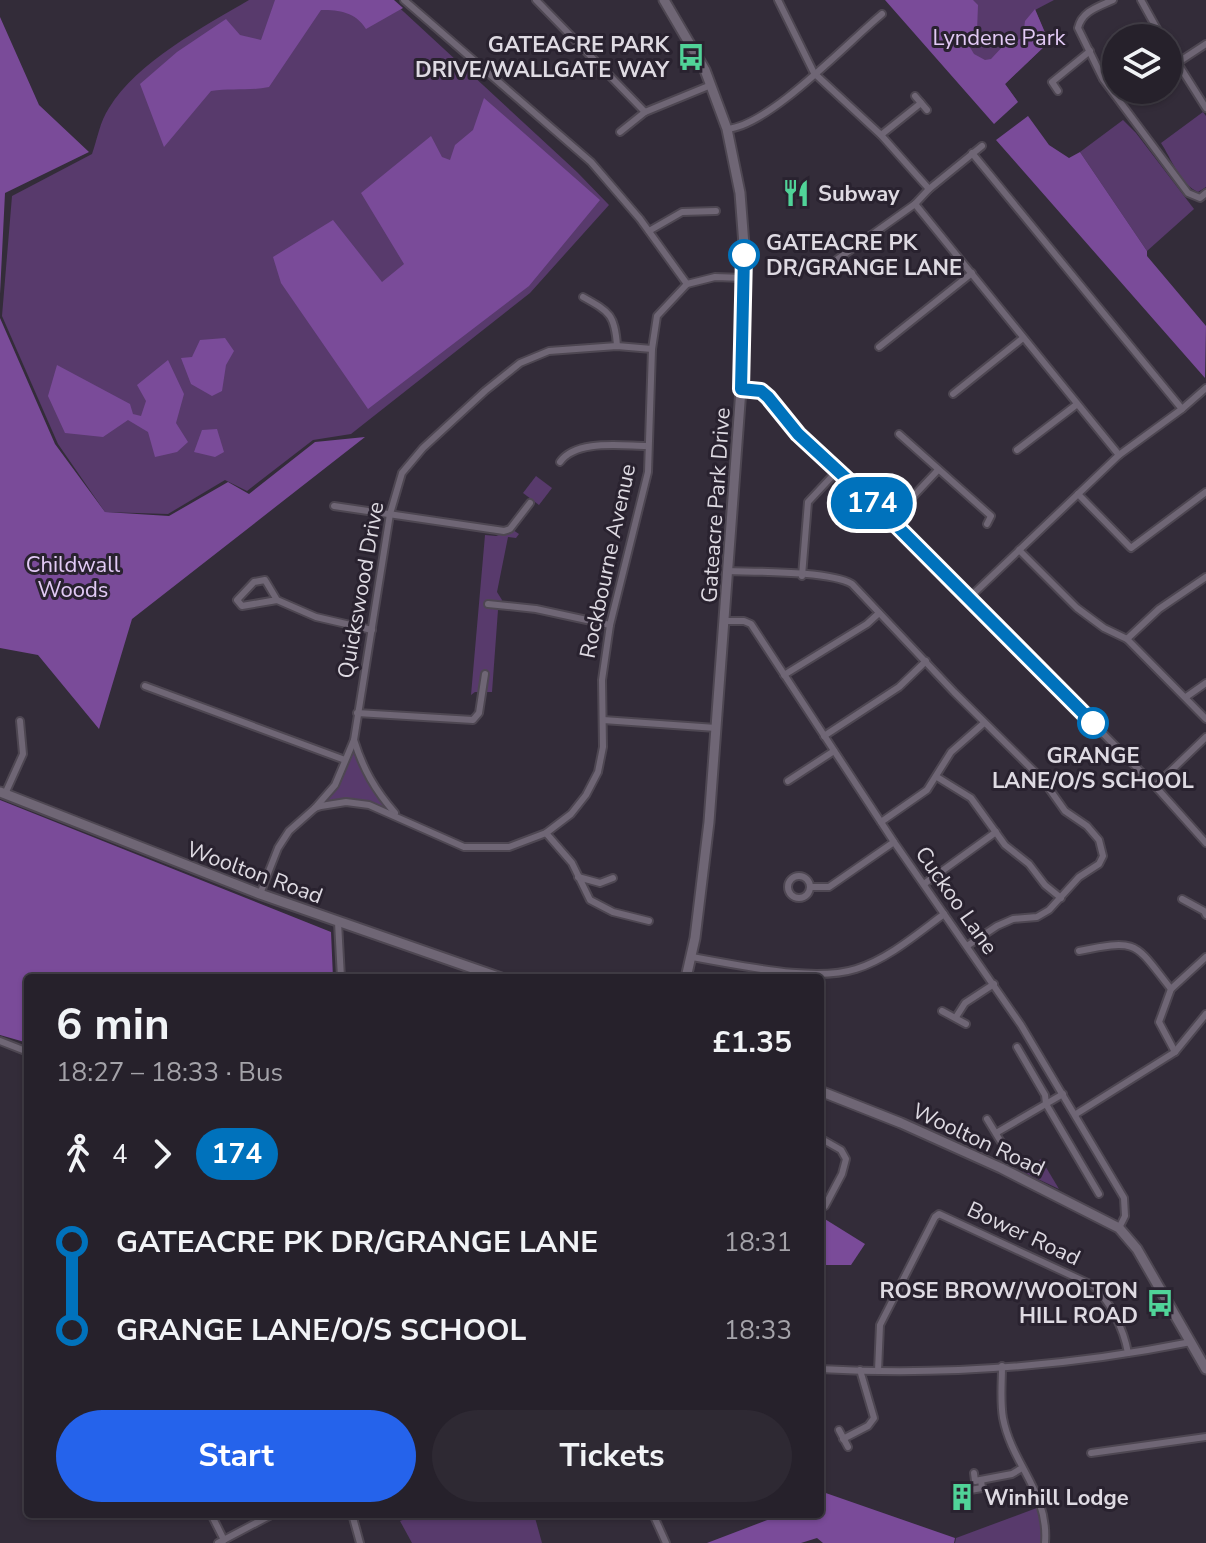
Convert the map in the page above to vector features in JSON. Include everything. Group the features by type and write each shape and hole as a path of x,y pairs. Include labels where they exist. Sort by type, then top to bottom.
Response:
{"street":[{"path":"404,0 591,162 649,231 687,284 715,277 744,278"},
{"path":"536,0 645,112"},
{"name":"Gateacre Park Drive","path":"664,0 697,54 727,129 741,201 744,278 741,389 716,728 703,883 687,974"},
{"path":"778,0 814,73 881,135 929,189"},
{"path":"1113,0 1088,12 1080,20 1078,28 1103,79 1188,193 1200,198 1206,193"},
{"path":"1141,0 1154,24"},
{"path":"727,129 742,126 782,102 882,14"},
{"path":"1182,60 1206,44"},
{"path":"1058,91 1052,82 1090,51"},
{"path":"1182,71 1206,108"},
{"path":"620,132 645,112 711,85"},
{"path":"915,96 927,110"},
{"path":"881,135 921,103"},
{"path":"835,261 915,204 982,146"},
{"path":"972,153 1182,409"},
{"path":"915,204 1119,455"},
{"path":"649,231 682,212 716,211"},
{"path":"879,347 972,273"},
{"name":"Rockbourne Avenue","path":"315,808 353,802 397,816 464,847 509,847 546,833 571,814 586,795 598,772 603,747 602,680 610,625 648,472 652,349 657,316 687,284"},
{"path":"583,297 604,308 615,324 617,346"},
{"path":"953,394 1023,338"},
{"name":"Quickswood Drive","path":"315,808 335,785 354,740 390,514 402,473 423,448 520,363 549,351 617,346 652,349"},
{"path":"969,598 1119,455 1206,388"},
{"path":"741,389 761,391 777,406 798,434 969,598 1155,786 1206,843"},
{"path":"1017,450 1076,405"},
{"path":"899,434 991,516 987,524"},
{"path":"560,462 566,453 586,447 647,446"},
{"path":"891,520 938,470"},
{"path":"802,576 808,502 837,471"},
{"path":"1078,494 1131,548 1206,492"},
{"path":"334,506 504,531 510,529 530,503"},
{"path":"1019,550 1077,608 1104,628 1127,639 1206,719"},
{"path":"728,571 844,580 1043,780 1065,811 1087,826 1099,840 1103,856 1099,864 1079,877 1049,910 1037,917 1013,919 997,926 967,946"},
{"path":"1127,639 1159,609 1206,577"},
{"path":"277,600 265,580 254,582 237,600 242,606 277,600 316,617 372,630"},
{"path":"488,604 536,609 610,625"},
{"path":"784,675 867,624 879,613"},
{"name":"Cuckoo Lane","path":"724,621 751,624 894,842 994,984 1076,1114 1124,1198 1125,1216 1119,1228"},
{"path":"824,736 899,687 926,661"},
{"path":"357,713 473,720 479,713 485,674"},
{"path":"1186,697 1206,683"},
{"path":"145,686 345,760"},
{"path":"603,720 716,728"},
{"path":"3,793 23,754 20,721"},
{"path":"881,822 927,790 951,752 984,723"},
{"path":"1155,786 1206,737"},
{"name":"Rockbourne Avenue","path":"354,740 373,786 397,816"},
{"path":"788,781 834,751"},
{"path":"937,777 971,798 1005,845 1029,864 1045,885 1061,898"},
{"name":"Woolton Road","path":"3,793 260,894 489,974"},
{"path":"260,894 281,842 293,826 315,808"},
{"path":"924,884 996,832"},
{"path":"546,833 572,863 590,900 613,912 649,921"},
{"path":"810,887 829,887 894,842"},
{"path":"578,877 600,883 613,878"},
{"path":"1182,899 1206,915"},
{"path":"691,957 810,974 832,974 854,970 875,961 944,914"},
{"path":"338,922 341,974"},
{"path":"1079,951 1122,942 1142,951 1171,989"},
{"path":"1175,1052 1159,1022 1171,989 1206,957"},
{"path":"956,1017 965,1003 994,984"},
{"path":"942,1011 966,1024"},
{"path":"1076,1114 1175,1052 1206,1014"},
{"path":"0,1041 24,1050"},
{"path":"1017,1047 1045,1095 1046,1104 1099,1194"},
{"name":"Woolton Road","path":"824,1093 983,1160 1119,1228"},
{"path":"996,1133 1063,1094"},
{"path":"987,1119 1001,1142"},
{"path":"824,1140 841,1150 846,1159 842,1174 825,1206"},
{"name":"Bower Road","path":"878,1371 882,1322 939,1214 1092,1285 1107,1302 1125,1339 1128,1353"},
{"path":"1119,1228 1137,1249 1206,1369"},
{"path":"824,1369 878,1371 1002,1366 1128,1353 1191,1342"},
{"path":"1002,1366 1003,1418 1022,1468 1042,1506 1047,1522 1045,1543"},
{"path":"843,1439 868,1426 874,1418 860,1370"},
{"path":"839,1430 848,1447"},
{"path":"1091,1453 1206,1437"},
{"path":"974,1473 975,1481 1012,1474 1022,1468"},
{"path":"964,1491 982,1488 981,1480"},
{"path":"212,1518 221,1542 266,1518"},
{"path":"353,1518 360,1543"},
{"path":"655,1518 666,1543"}],"green space":[{"name":"Childwall Woods","path":"249,0 391,0 609,205 530,293 351,434 313,440 247,491 225,480 168,514 105,512 58,444 2,316 12,196 92,154 106,113 136,76 172,47"},
{"path":"275,0 394,0 403,8 366,29 346,13 321,10 269,87 211,91 164,147 140,84 177,52 226,19 240,35 261,40"},
{"path":"885,0 973,0 978,5 977,31 968,44 974,54 985,60 991,59 1004,45 1023,38 1025,21 1035,9 1049,42 1005,84 1018,102 994,124"},
{"name":"Lyndene Park","path":"920,0 1054,0 1035,10 1049,42 1005,84 1018,102"},
{"path":"0,17 39,105 89,152 5,193 0,294"},
{"path":"484,98 600,200 529,286 368,409 281,283 273,257 333,220 382,282 404,264 361,193 431,136 442,157 450,160 455,145 473,130"},
{"path":"1203,112 1206,116 1206,187 1198,192 1181,177 1161,143"},
{"path":"1028,116 1049,145 1069,158 1080,152 1147,251 1147,256 1206,326 1205,378 996,140"},
{"path":"1123,120 1194,209 1147,251 1080,152"},
{"name":"Childwall Woods","path":"0,318 55,444 105,512 169,516 228,482 249,494 315,442 365,437 132,619 99,729 38,655 0,648"},
{"path":"225,338 234,351 226,365 222,391 212,396 191,384 181,358 192,357 200,340"},
{"path":"168,360 184,394 176,423 188,442 177,452 155,457 148,432 128,420 103,437 65,433 48,396 57,365 130,404 133,414 141,416 146,401 137,385"},
{"path":"217,429 224,452 215,457 194,452 202,430"},
{"path":"536,476 552,488 539,505 523,493"},
{"path":"513,530 519,534 516,538 508,537 497,592 502,600 498,610 492,692 475,692 471,695 485,535 496,536"},
{"path":"355,743 371,781 395,814 356,806 322,807"},
{"path":"0,800 331,932 333,974 24,974 24,1042 0,1035"},
{"path":"1041,1159 1059,1189 1019,1170"},
{"path":"824,1218 865,1244 851,1265 824,1265"},
{"path":"824,1492 955,1538 954,1543 823,1543 817,1538 801,1543 707,1543 773,1518 824,1518"},
{"path":"1042,1506 1045,1543 955,1543 956,1538"},
{"path":"407,1518 535,1518 542,1543 412,1543 400,1521"}],"bus line":[{"name":"174","path":"744,255 741,389 761,391 768,397 798,434 891,520 1093,723"}],"place":[{"name":"GATEACRE PARK DRIVE/WALLGATE WAY","path":"691,57"},
{"name":"Subway","path":"796,193"},
{"name":"GATEACRE PK DR/GRANGE LANE","path":"744,255"},
{"name":"GRANGE LANE/O/S SCHOOL","path":"1093,723"},
{"name":"ROSE BROW/WOOLTON HILL ROAD","path":"1160,1303"},
{"name":"Winhill Lodge","path":"962,1497"}]}
